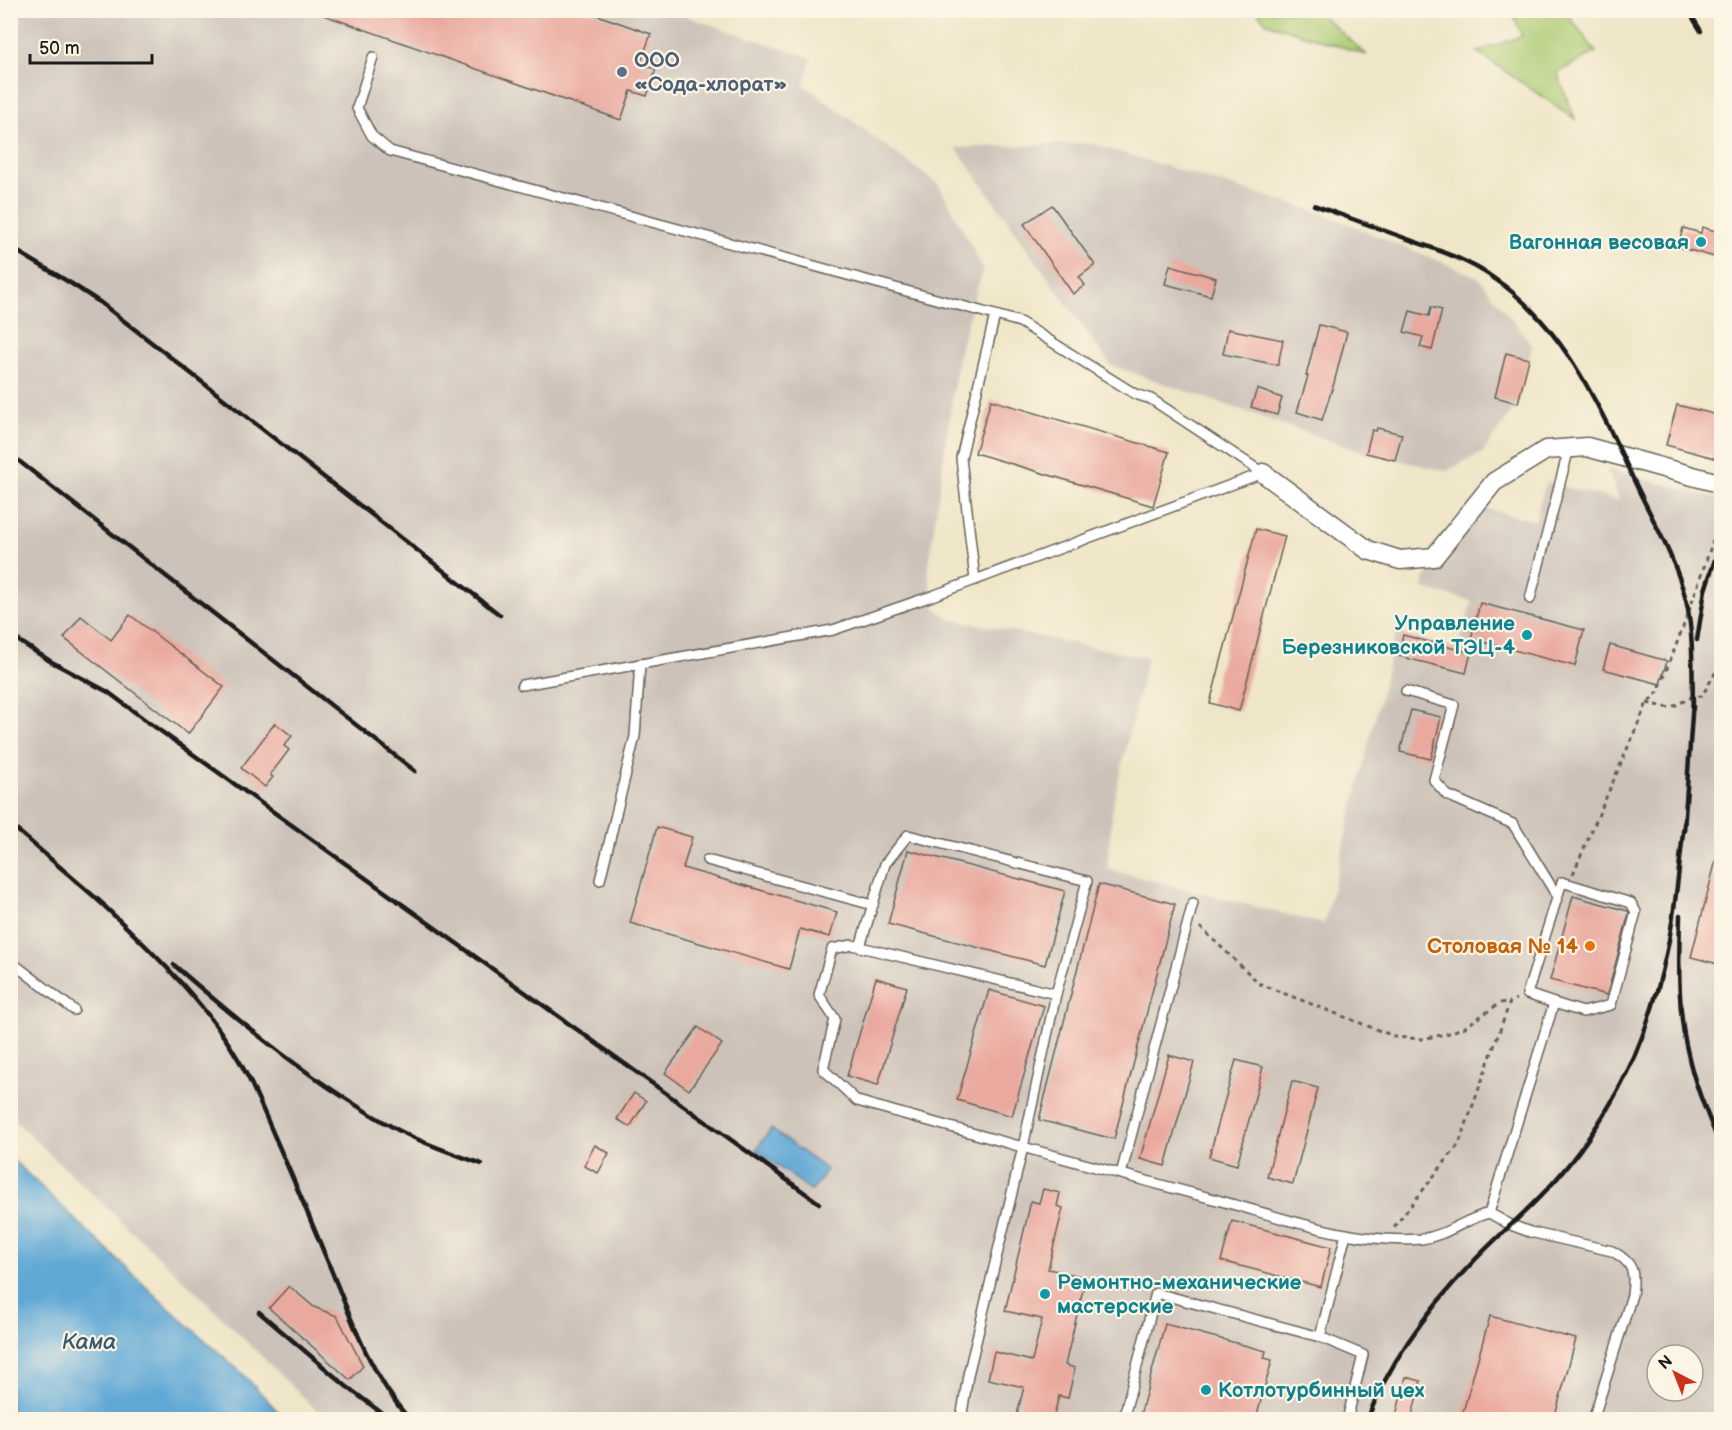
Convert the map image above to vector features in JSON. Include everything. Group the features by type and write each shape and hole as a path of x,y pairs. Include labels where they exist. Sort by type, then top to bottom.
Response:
{"street":[{"path":"1263,473 1368,550 1400,560 1434,557 1494,482 1546,450 1587,447 1722,484"}],"lane":[{"path":"374,57 357,108 372,136 390,151 1020,322 1135,394 1151,399 1263,473"},
{"path":"975,580 961,458 995,315"},
{"path":"1530,599 1569,448"},
{"path":"522,685 833,630 1263,473"},
{"path":"600,880 635,736 640,664"},
{"path":"1406,691 1454,705 1434,780 1447,795 1513,824 1557,896"},
{"path":"860,947 885,864 908,835 1087,881 1056,994 1023,1147 968,1375 961,1419"},
{"path":"706,860 873,905"},
{"path":"1562,882 1631,903 1636,912 1611,1005 1583,1012 1527,994 1557,896 1562,882"},
{"path":"1121,1174 1193,903"},
{"path":"1056,994 852,945 832,949 819,995 835,1019 823,1069 857,1101 1346,1234 1383,1240 1424,1239 1436,1236 1479,1215 1489,1213 1530,1232 1612,1251 1630,1265 1634,1277 1632,1295 1593,1419"},
{"path":"10,961 74,1010"},
{"path":"1489,1213 1554,1003"},
{"path":"1320,1337 1346,1234"},
{"path":"1123,1419 1156,1293 1320,1337 1363,1355 1347,1419"}],"path":[{"path":"1569,884 1647,703 1658,692 1722,514"},
{"path":"1647,703 1670,708 1692,697 1702,696 1722,661"},
{"path":"1189,918 1260,984 1395,1037 1422,1039 1446,1034 1465,1027 1500,1003 1510,1002 1527,994"},
{"path":"1383,1240 1459,1144 1510,1002"}],"shaded area":[{"name":"ООО «Сода-хлорат»","path":"10,11 687,11 685,16 811,58 804,85 939,185 983,268 958,356 928,570 934,607 950,619 1147,658 1113,804 1107,869 1324,924 1396,633 1471,652 1472,647 1460,644 1472,601 1423,589 1425,577 1469,526 1487,509 1535,521 1546,482 1620,501 1607,469 1716,498 1722,506 1721,1419 325,1419 191,1287 11,1117"},
{"path":"1089,143 1321,213 1478,277 1532,345 1518,403 1482,453 1446,471 1366,453 1110,365 956,148"}],"green space":[{"path":"1256,11 1317,11 1367,55 1267,23"},
{"path":"1512,11 1565,11 1596,52 1557,73 1575,119 1477,52 1522,36"}],"water":[{"path":"771,1129 827,1170 812,1191 756,1150"},
{"name":"Кама","path":"11,1158 162,1302 241,1372 285,1419 11,1419"}],"building":[{"path":"315,10 583,10 651,34 640,64 656,69 647,96 631,91 621,120 315,12"},
{"path":"1052,205 1095,265 1079,277 1085,285 1073,294 1024,224"},
{"name":"Вагонная весовая","path":"1702,227 1722,233 1722,259 1678,247 1683,228 1701,233"},
{"path":"1170,265 1216,278 1211,296 1165,284"},
{"path":"1431,307 1442,310 1432,350 1420,347 1423,337 1404,332 1410,311 1429,316"},
{"path":"1319,325 1347,332 1322,420 1297,412 1308,376 1306,376"},
{"path":"1228,329 1283,340 1278,365 1223,354"},
{"path":"1506,353 1529,359 1518,403 1495,397"},
{"path":"1257,389 1282,398 1277,415 1251,407"},
{"path":"991,400 1169,452 1153,506 975,453"},
{"path":"1677,405 1722,416 1722,460 1666,445"},
{"path":"1377,428 1402,434 1395,460 1366,453 1372,430 1376,431"},
{"path":"1256,529 1285,536 1239,711 1210,703"},
{"name":"Управление Березниковской ТЭЦ-4","path":"1480,603 1584,630 1575,666 1471,639"},
{"path":"130,615 224,687 188,734 64,638 81,616 111,640"},
{"path":"1403,635 1471,653 1466,673 1398,656"},
{"path":"1610,645 1667,661 1660,684 1603,669"},
{"path":"1411,710 1441,717 1431,759 1400,752"},
{"path":"275,723 292,736 284,746 289,750 270,775 273,777 265,787 241,768"},
{"path":"657,827 692,837 683,868 837,912 830,937 800,929 789,969 630,923"},
{"path":"908,850 1065,891 1045,965 888,924"},
{"path":"1717,856 1722,857 1722,965 1691,957"},
{"path":"1099,884 1175,904 1114,1139 1039,1120"},
{"name":"Cтоловая № 14","path":"1573,896 1629,913 1607,995 1550,980"},
{"path":"876,978 907,987 878,1085 847,1076"},
{"path":"989,990 1044,1006 1012,1116 957,1100"},
{"path":"698,1027 722,1044 689,1090 665,1073"},
{"path":"1169,1055 1194,1062 1165,1166 1140,1159"},
{"path":"1236,1060 1263,1067 1237,1165 1209,1157"},
{"path":"1292,1081 1318,1088 1293,1184 1267,1177"},
{"path":"634,1093 646,1101 630,1127 617,1119"},
{"path":"595,1145 609,1153 598,1173 584,1166"},
{"name":"Ремонтно-механические мастерские","path":"1043,1189 1060,1193 1057,1206 1063,1208 1048,1269 1086,1277 1065,1365 1075,1368 1068,1398 1059,1396 1053,1419 1016,1419 1024,1387 988,1379 994,1352 1032,1361 1042,1319 1005,1311 1031,1201 1039,1203"},
{"path":"1232,1221 1331,1247 1321,1287 1221,1261"},
{"path":"289,1286 314,1307 337,1316 363,1366 350,1380 269,1308"},
{"path":"1490,1316 1576,1339 1554,1419 1461,1419"},
{"name":"Котлотурбинный цех","path":"1165,1324 1266,1351 1264,1358 1272,1360 1256,1419 1139,1419"},
{"path":"1406,1377 1421,1381 1411,1419 1395,1419"}],"railway":[{"path":"1688,10 1701,31"},
{"path":"1314,205 1455,257 1476,267 1521,299 1563,348 1596,403 1677,571 1686,600 1690,627 1693,709"},
{"path":"10,247 101,303 500,615"},
{"path":"10,454 415,771"},
{"path":"1697,640 1705,590 1722,538"},
{"path":"10,635 50,661 108,692 819,1203"},
{"path":"1684,831 1693,700"},
{"path":"10,824 104,905"},
{"path":"1367,1420 1399,1356 1440,1298 1559,1176 1580,1150 1614,1098 1640,1042 1660,982 1673,918 1684,824"},
{"path":"97,899 181,983 219,1029 235,1054 263,1110 374,1368 410,1420"},
{"path":"1680,915 1680,985 1684,1037 1698,1090 1722,1150"},
{"path":"174,965 254,1032 338,1094 408,1135 482,1164"},
{"path":"259,1312 346,1386 391,1420"}],"place":[{"name":"ООО «Сода-хлорат»","path":"622,72"},
{"name":"Вагонная весовая","path":"1701,242"},
{"name":"Управление Березниковской ТЭЦ-4","path":"1527,635"},
{"name":"Cтоловая № 14","path":"1590,946"},
{"name":"Ремонтно-механические мастерские","path":"1045,1294"},
{"name":"Котлотурбинный цех","path":"1206,1390"}]}
